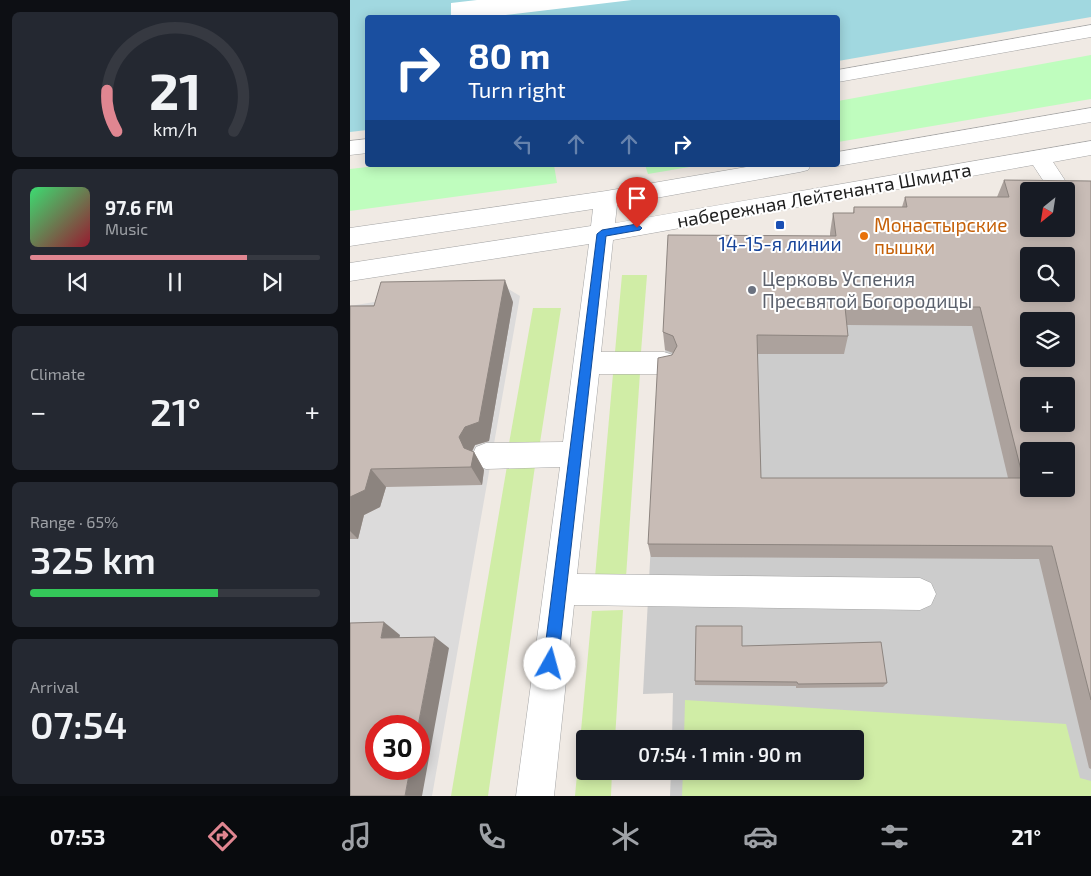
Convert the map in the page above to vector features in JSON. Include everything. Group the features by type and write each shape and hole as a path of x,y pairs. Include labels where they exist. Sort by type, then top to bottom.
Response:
{"street":[{"path":"840,76 1091,31"},
{"name":"набережная Лейтенанта Шмидта","path":"840,159 1091,115"},
{"path":"350,148 365,146"},
{"name":"набережная Лейтенанта Шмидта","path":"350,272 602,234 1038,157 1089,151"},
{"path":"1038,157 1055,182"},
{"name":"набережная Лейтенанта Шмидта","path":"350,237 606,199 789,167"},
{"path":"535,796 606,199"},
{"path":"586,363 664,363"},
{"path":"486,456 575,454"},
{"path":"559,589 920,594"}],"shaded area":[{"path":"670,255 1020,319 1020,367 1029,367 1029,377 1020,377 1020,432 1063,432 1066,442 1020,442 1020,497 1075,497 1075,472 1091,526 1091,796 670,796 671,780 864,780 864,730 672,730 673,693 643,694 660,372 664,372"},
{"path":"497,282 520,296 432,796 350,796 350,306"}],"green space":[{"path":"1091,55 1091,99 840,142 840,101"},
{"path":"368,167 554,167 557,183 350,211 350,169"},
{"path":"646,167 689,167 648,174"},
{"path":"622,275 647,275 641,352 615,352"},
{"path":"533,308 561,308 539,449 508,449"},
{"path":"640,373 626,577 595,577 613,374"},
{"path":"507,466 535,466 488,796 451,796"},
{"path":"623,610 616,730 581,730 592,611"},
{"path":"685,700 1066,724 1080,778 1091,781 1091,796 682,796 683,780 864,780 864,730 684,730"},
{"path":"576,780 612,780 611,796 575,796"}],"water":[{"path":"350,0 1091,0 1091,17 840,61 840,15 365,15 365,130 350,132"}],"pier":[{"path":"477,0 632,0 505,15 451,15 451,3"}],"building":[{"path":"1004,180 1091,181 1091,700 1052,546 648,544 658,358 672,355 677,346 673,336 663,332 668,235 836,236 833,213 854,213 854,207 907,207 905,197 1009,197","holes":["845,307 980,307 1020,466 1020,442 1075,442 1075,497 1020,497 1020,478 761,478 757,335 848,336"]},
{"path":"505,280 479,422 465,427 459,437 464,448 474,452 471,467 371,469 365,490 350,497 350,306 374,306 381,282"},
{"path":"384,622 381,638 435,637 420,715 365,715 365,780 408,780 405,796 350,796 350,623"},
{"path":"696,626 742,626 742,646 881,642 887,683 798,684 797,682 695,681"}],"place":[{"name":"14-15-я линии","path":"780,225"},
{"name":"Монастырские пышки","path":"864,236"},
{"name":"Церковь Успения Пресвятой Богородицы","path":"752,290"}],"route":[{"path":"550,664 602,234 637,228"}]}
